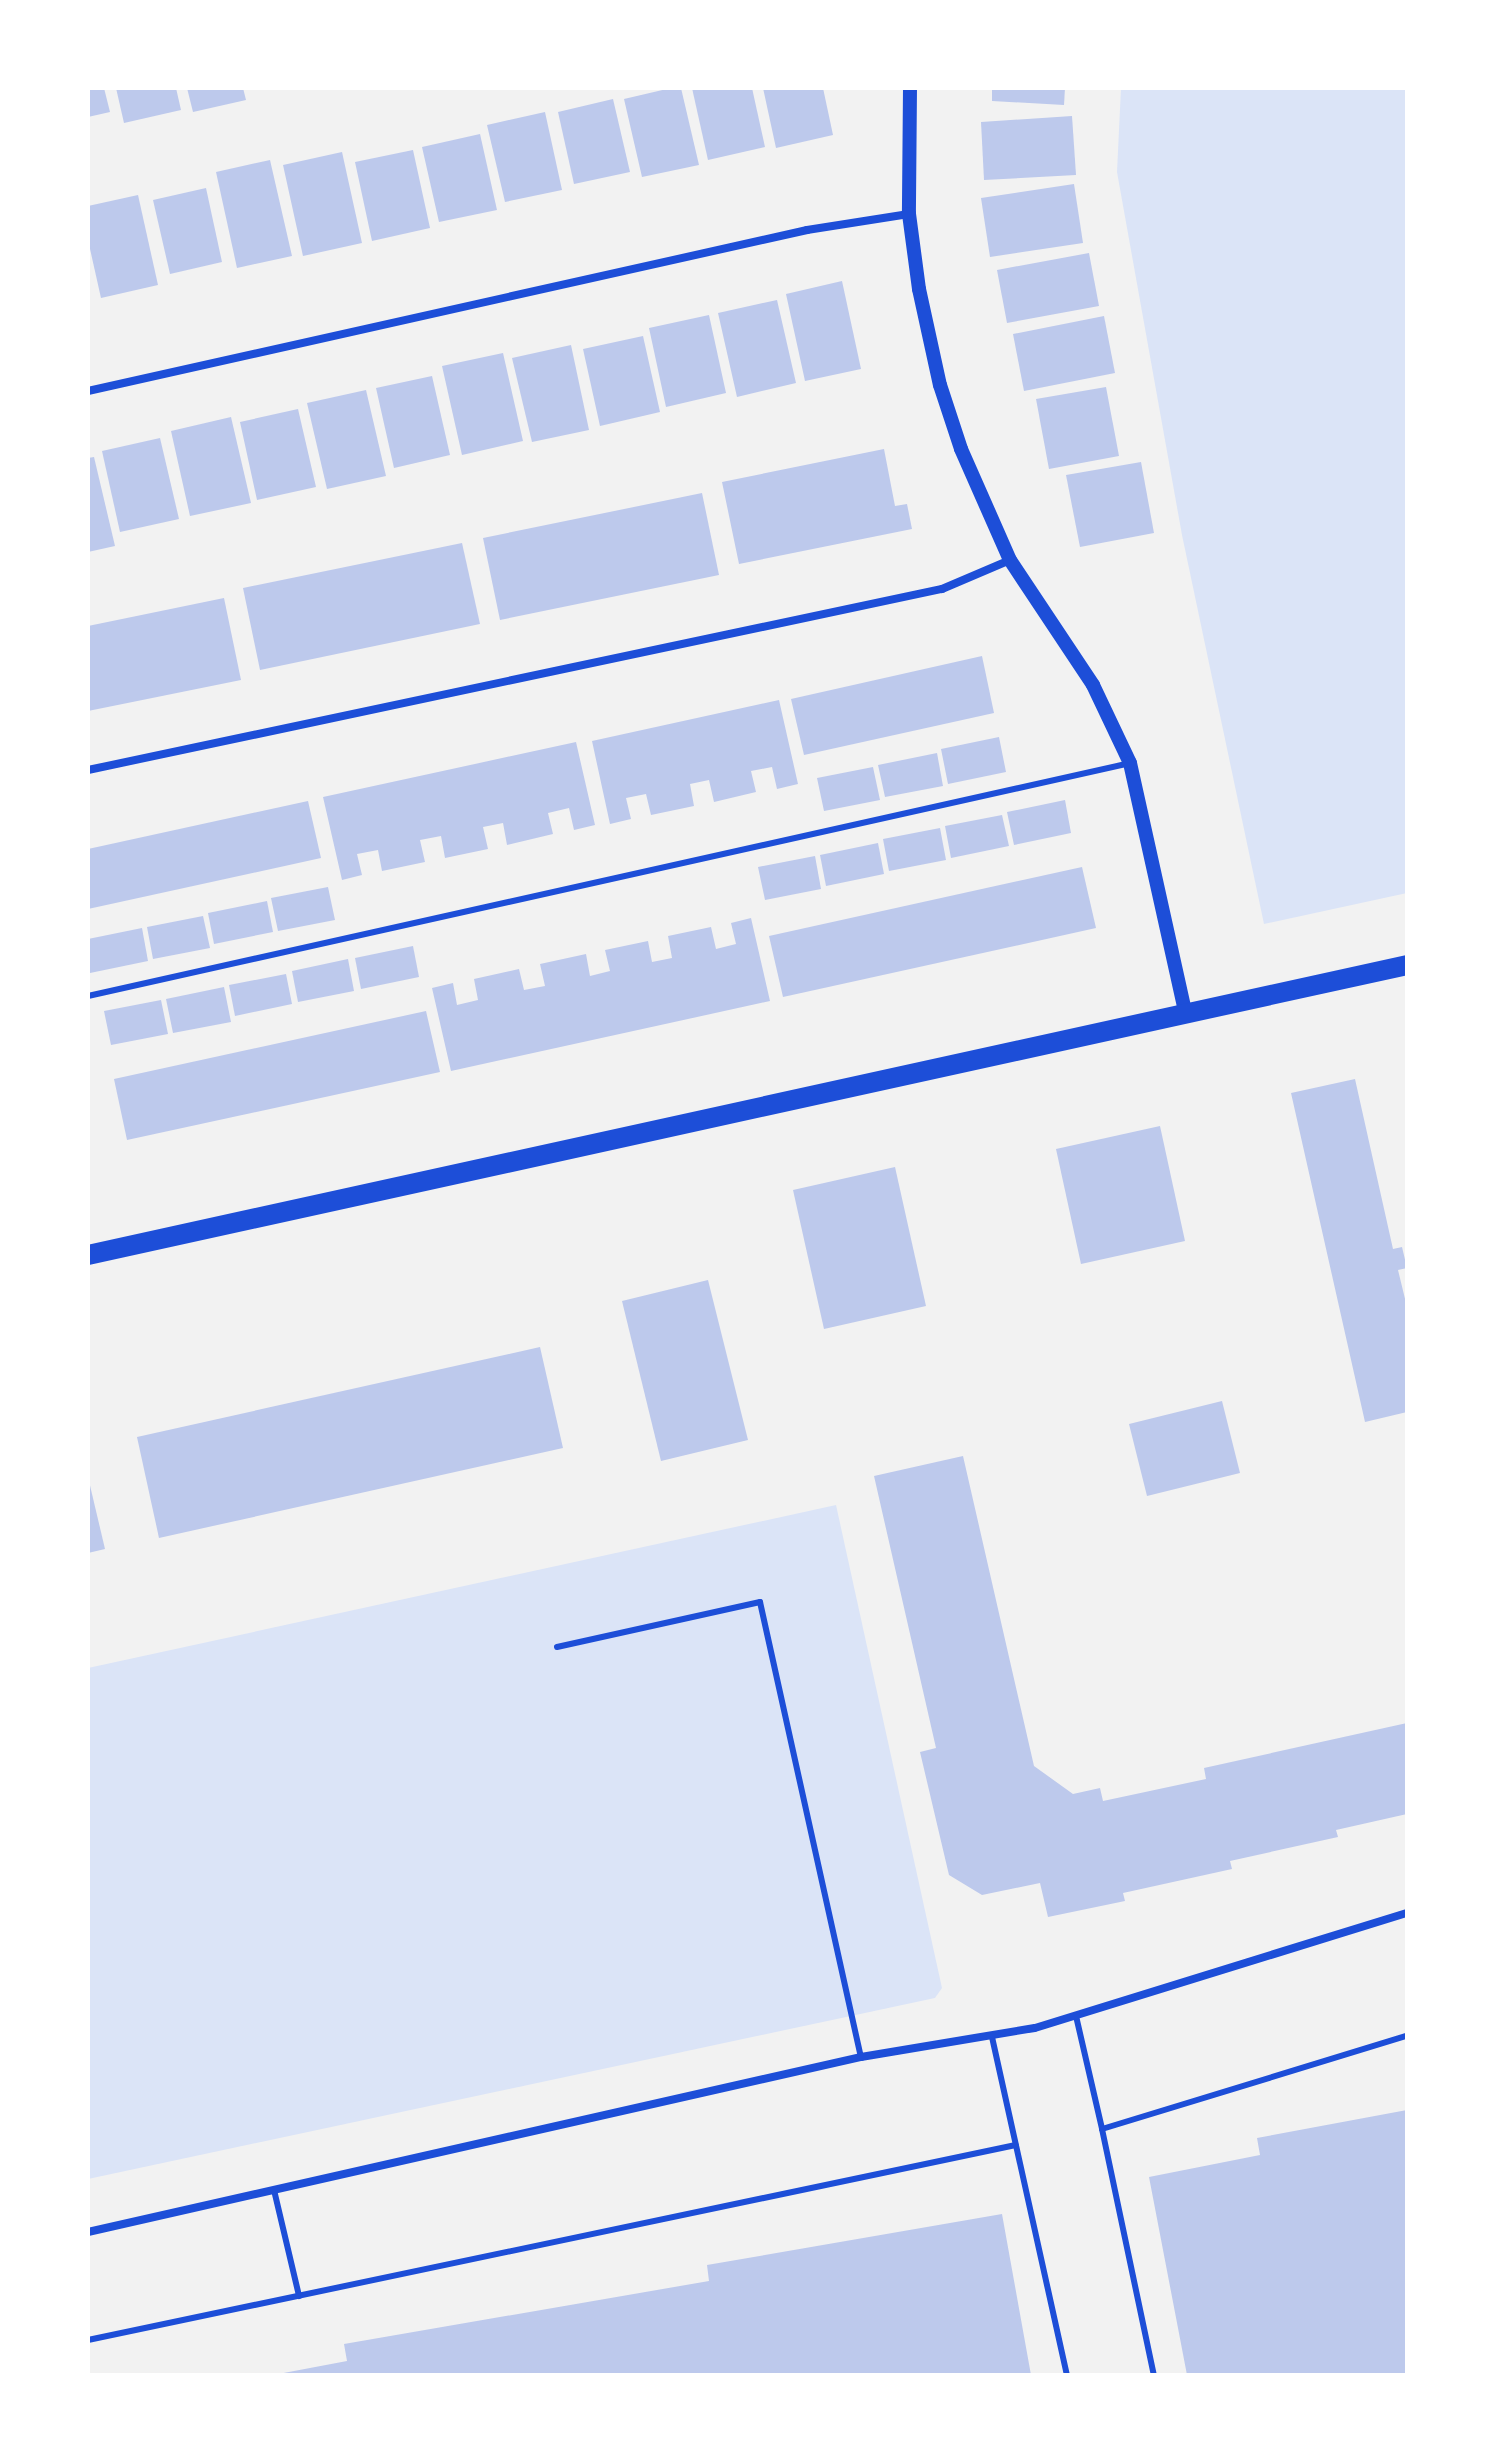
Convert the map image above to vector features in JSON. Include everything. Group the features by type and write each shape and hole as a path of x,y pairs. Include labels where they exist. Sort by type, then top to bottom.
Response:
{"main road":[{"path":"88,1255 1407,965"}],"street":[{"path":"910,88 909,214 919,289 940,385 961,449 1010,560 1093,685 1130,763 1185,1012"},
{"path":"88,391 807,230 909,214"},
{"path":"88,770 942,589 1010,560"},
{"path":"88,2232 861,2057 992,2037 1076,2016 1407,1913"}],"lane":[{"path":"88,996 1130,763"},
{"path":"557,1647 760,1602 861,2057"},
{"path":"1076,2016 1154,2375"},
{"path":"1102,2129 1407,2036"},
{"path":"992,2037 1067,2375"},
{"path":"88,2340 1016,2145"},
{"path":"274,2190 299,2296"}],"shaded area":[{"path":"1121,88 1407,88 1407,893 1264,924 1182,535 1117,172"},
{"path":"836,1505 942,1988 935,1998 88,2179 88,1668"}],"building":[{"path":"88,88 104,88 110,112 88,117"},
{"path":"116,88 176,88 181,110 124,123"},
{"path":"187,88 243,88 246,100 193,112"},
{"path":"681,88 699,165 642,177 624,99"},
{"path":"692,88 752,88 765,147 708,160"},
{"path":"763,88 823,88 833,135 776,148"},
{"path":"992,88 1065,88 1064,105 992,101"},
{"path":"613,99 630,172 574,184 558,112"},
{"path":"545,112 562,190 505,202 487,125"},
{"path":"1072,116 1076,175 984,180 981,122"},
{"path":"480,134 497,210 439,222 422,147"},
{"path":"413,150 430,228 372,241 355,162"},
{"path":"342,152 362,243 303,256 283,165"},
{"path":"270,160 292,256 237,268 216,172"},
{"path":"1074,184 1083,243 990,257 981,198"},
{"path":"206,188 222,262 170,274 153,200"},
{"path":"138,195 158,285 101,298 88,240 88,206"},
{"path":"1089,253 1099,306 1007,323 997,270"},
{"path":"842,281 861,369 805,381 786,294"},
{"path":"777,300 796,383 737,397 718,313"},
{"path":"709,315 726,393 666,407 649,328"},
{"path":"1104,316 1115,373 1024,391 1013,334"},
{"path":"643,336 660,412 600,426 583,349"},
{"path":"571,345 589,430 532,442 512,358"},
{"path":"503,353 523,441 462,455 442,366"},
{"path":"432,376 450,455 394,468 376,388"},
{"path":"1106,387 1119,456 1049,469 1036,399"},
{"path":"366,390 386,476 327,489 307,403"},
{"path":"298,409 316,487 257,500 240,422"},
{"path":"231,417 251,503 190,516 171,431"},
{"path":"160,438 179,519 120,532 102,451"},
{"path":"884,449 895,506 907,504 912,529 739,564 722,482"},
{"path":"94,457 115,546 88,552 88,458"},
{"path":"1141,462 1154,533 1080,547 1066,475"},
{"path":"702,493 719,575 500,620 483,538"},
{"path":"462,543 480,624 260,670 243,588"},
{"path":"224,598 241,680 88,711 88,626"},
{"path":"982,656 994,713 804,755 791,699"},
{"path":"779,700 798,784 777,789 772,767 751,771 756,792 714,802 709,780 690,784 694,806 651,815 646,794 626,798 631,819 610,824 592,741"},
{"path":"999,737 1006,772 948,784 941,749"},
{"path":"576,742 595,825 574,830 569,808 548,813 553,834 507,845 503,823 483,827 488,849 445,858 441,836 420,840 425,862 382,871 378,850 357,854 362,875 342,880 323,797"},
{"path":"937,753 943,786 885,797 878,765"},
{"path":"873,767 880,800 824,811 817,778"},
{"path":"1065,800 1071,833 1014,845 1007,812"},
{"path":"308,801 321,858 88,909 88,849"},
{"path":"1002,815 1009,846 951,858 945,826"},
{"path":"940,828 946,860 889,871 883,839"},
{"path":"878,843 884,874 826,886 820,855"},
{"path":"815,856 821,889 765,900 758,867"},
{"path":"1082,867 1096,928 783,997 769,936"},
{"path":"328,887 335,920 278,931 271,898"},
{"path":"267,901 273,932 214,944 208,913"},
{"path":"203,916 210,948 153,959 147,927"},
{"path":"751,918 770,1001 451,1071 432,988 453,983 457,1005 478,1000 474,979 519,969 524,990 545,986 540,964 586,954 590,976 610,971 605,950 648,941 652,962 672,958 668,936 711,927 716,949 736,944 731,923"},
{"path":"142,928 148,961 90,973 88,939"},
{"path":"413,946 419,977 361,989 355,958"},
{"path":"348,959 354,991 298,1002 292,971"},
{"path":"286,974 292,1004 235,1016 229,985"},
{"path":"224,987 231,1022 173,1033 166,999"},
{"path":"161,1000 168,1034 111,1045 104,1011"},
{"path":"426,1011 440,1072 127,1140 114,1079"},
{"path":"1355,1079 1393,1249 1402,1247 1407,1268 1398,1270 1407,1307 1407,1412 1365,1422 1291,1093"},
{"path":"1160,1126 1185,1241 1081,1264 1056,1149"},
{"path":"895,1167 926,1306 824,1329 793,1190"},
{"path":"708,1280 748,1440 661,1461 622,1301"},
{"path":"540,1347 563,1448 159,1538 137,1437"},
{"path":"1222,1401 1240,1473 1147,1496 1129,1424"},
{"path":"963,1456 1034,1766 1073,1794 1100,1788 1103,1801 1206,1779 1204,1768 1407,1723 1407,1814 1336,1830 1338,1837 1230,1861 1232,1869 1123,1893 1125,1901 1048,1917 1040,1883 982,1895 949,1875 920,1752 936,1748 874,1476"},
{"path":"88,1477 105,1549 88,1553"},
{"path":"1407,2110 1407,2375 1187,2375 1149,2177 1260,2155 1257,2138"},
{"path":"1002,2214 1031,2375 273,2375 347,2361 344,2344 709,2281 707,2265"}]}
